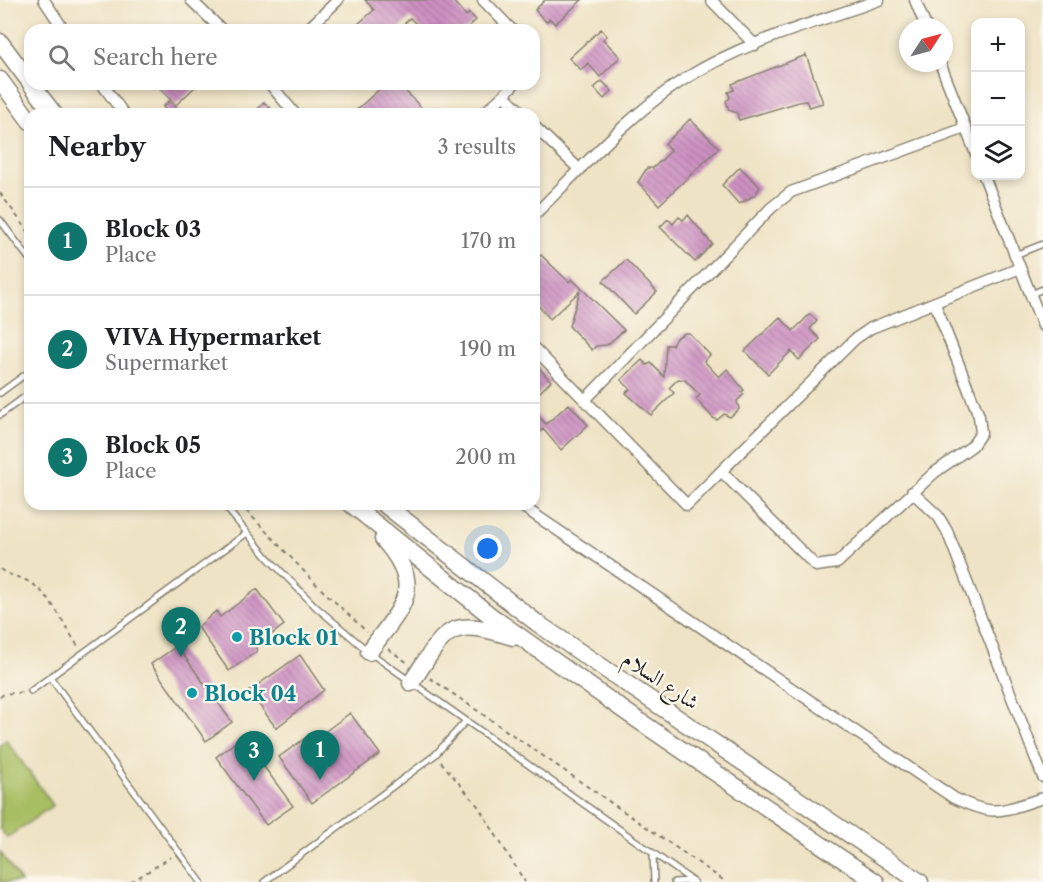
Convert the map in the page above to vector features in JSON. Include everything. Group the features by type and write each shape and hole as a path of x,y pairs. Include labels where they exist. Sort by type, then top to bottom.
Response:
{"main road":[{"path":"0,42 24,74"},
{"path":"0,80 24,113"},
{"path":"36,90 50,108"},
{"path":"357,510 402,563 408,579 405,596 373,646"},
{"path":"358,510 528,642 629,714 876,882"},
{"name":"شارع السلام","path":"392,510 537,623 920,882"},
{"path":"416,677 439,640 457,628 480,627 528,642"}],"street":[{"path":"44,0 60,24"},
{"path":"191,0 216,24"},
{"path":"313,24 338,0"},
{"path":"483,0 506,24"},
{"path":"711,0 755,45"},
{"path":"540,209 669,89 706,66 755,45 879,0"},
{"path":"915,0 922,18"},
{"path":"943,72 971,144"},
{"path":"106,90 120,108"},
{"path":"275,90 290,108"},
{"path":"490,108 509,90"},
{"path":"504,95 517,108"},
{"path":"585,400 771,207 791,192 965,128"},
{"path":"540,132 580,170"},
{"path":"986,180 1043,324"},
{"path":"540,354 687,505 723,472 855,339 871,328 1020,268"},
{"path":"723,472 816,566 837,563 933,473 972,446 981,433 979,416 935,304"},
{"path":"912,492 938,516 947,531 1043,777"},
{"path":"528,510 954,798 981,811 996,812 1043,798"}],"lane":[{"path":"0,220 24,252"},
{"path":"1015,255 1043,244"},
{"path":"1030,294 1043,289"},
{"path":"0,393 24,375"},
{"path":"0,415 24,397"},
{"path":"228,510 316,607 416,677 465,722 693,882"},
{"path":"31,691 247,533"},
{"path":"50,677 201,882"},
{"path":"264,882 435,755 465,722"},
{"path":"653,854 654,882"},
{"path":"674,882 693,882"}],"path":[{"path":"0,194 24,226"},
{"path":"246,510 373,646 416,677 726,882"},
{"path":"0,569 6,574 33,583 44,595 83,653"},
{"path":"1,695 31,691"},
{"path":"435,755 478,806 525,882"},
{"path":"130,882 178,852"}],"green space":[{"path":"6,740 53,805 7,838 0,829 0,745"},
{"path":"0,852 21,882 0,882"}],"building":[{"path":"365,0 452,0 466,16 469,13 476,20 472,24 416,24 410,18 404,24 358,24 374,10"},
{"path":"545,0 582,0 555,24 550,19 546,22 535,10"},
{"path":"601,29 607,36 603,39 620,57 600,77 588,63 581,70 569,58"},
{"path":"806,55 823,103 809,107 806,101 799,102 739,120 737,113 729,110 726,101 730,98 728,92 734,90 732,84"},
{"path":"602,81 612,91 604,99 594,88"},
{"path":"161,90 192,90 176,105"},
{"path":"378,90 405,90 421,108 359,108"},
{"path":"169,101 176,108 164,108"},
{"path":"264,102 270,108 258,108"},
{"path":"690,119 719,148 659,205 638,182 647,168 653,168 671,151 665,144"},
{"path":"740,167 760,187 755,195 739,204 722,185"},
{"path":"688,215 712,244 695,262 660,227 668,219 673,224 679,217 683,220"},
{"path":"540,256 569,282 572,279 624,330 607,345 596,346 592,350 569,326 580,291 550,319 540,308"},
{"path":"626,260 657,292 634,314 603,281"},
{"path":"810,314 817,321 810,329 820,339 799,360 791,351 768,374 745,351 780,317 793,331"},
{"path":"689,333 710,355 704,361 719,377 727,369 744,390 741,392 744,394 737,401 739,409 730,417 724,414 717,420 713,418 696,399 700,395 685,380 678,379 669,388 674,393 651,415 626,393 630,389 621,380 642,360 647,365 651,363 664,377 666,345 672,345 676,338"},
{"path":"540,369 551,381 540,392"},
{"path":"569,404 588,425 561,450 543,429 540,432 540,418 546,424"},
{"name":"Block 01","path":"257,589 284,625 255,647 257,651 229,671 198,627 216,611 220,617"},
{"name":"Block 04","path":"177,646 232,722 206,741 151,664"},
{"path":"300,655 324,690 276,728 249,691"},
{"path":"350,713 380,754 312,803 279,757 311,734 315,739"},
{"path":"242,737 293,806 266,825 216,757"}],"place":[{"name":"Block 01","path":"237,637"},
{"name":"VIVA Hypermarket","path":"181,657"},
{"name":"Block 04","path":"192,693"},
{"name":"Block 03","path":"320,780"},
{"name":"Block 05","path":"254,781"}]}
